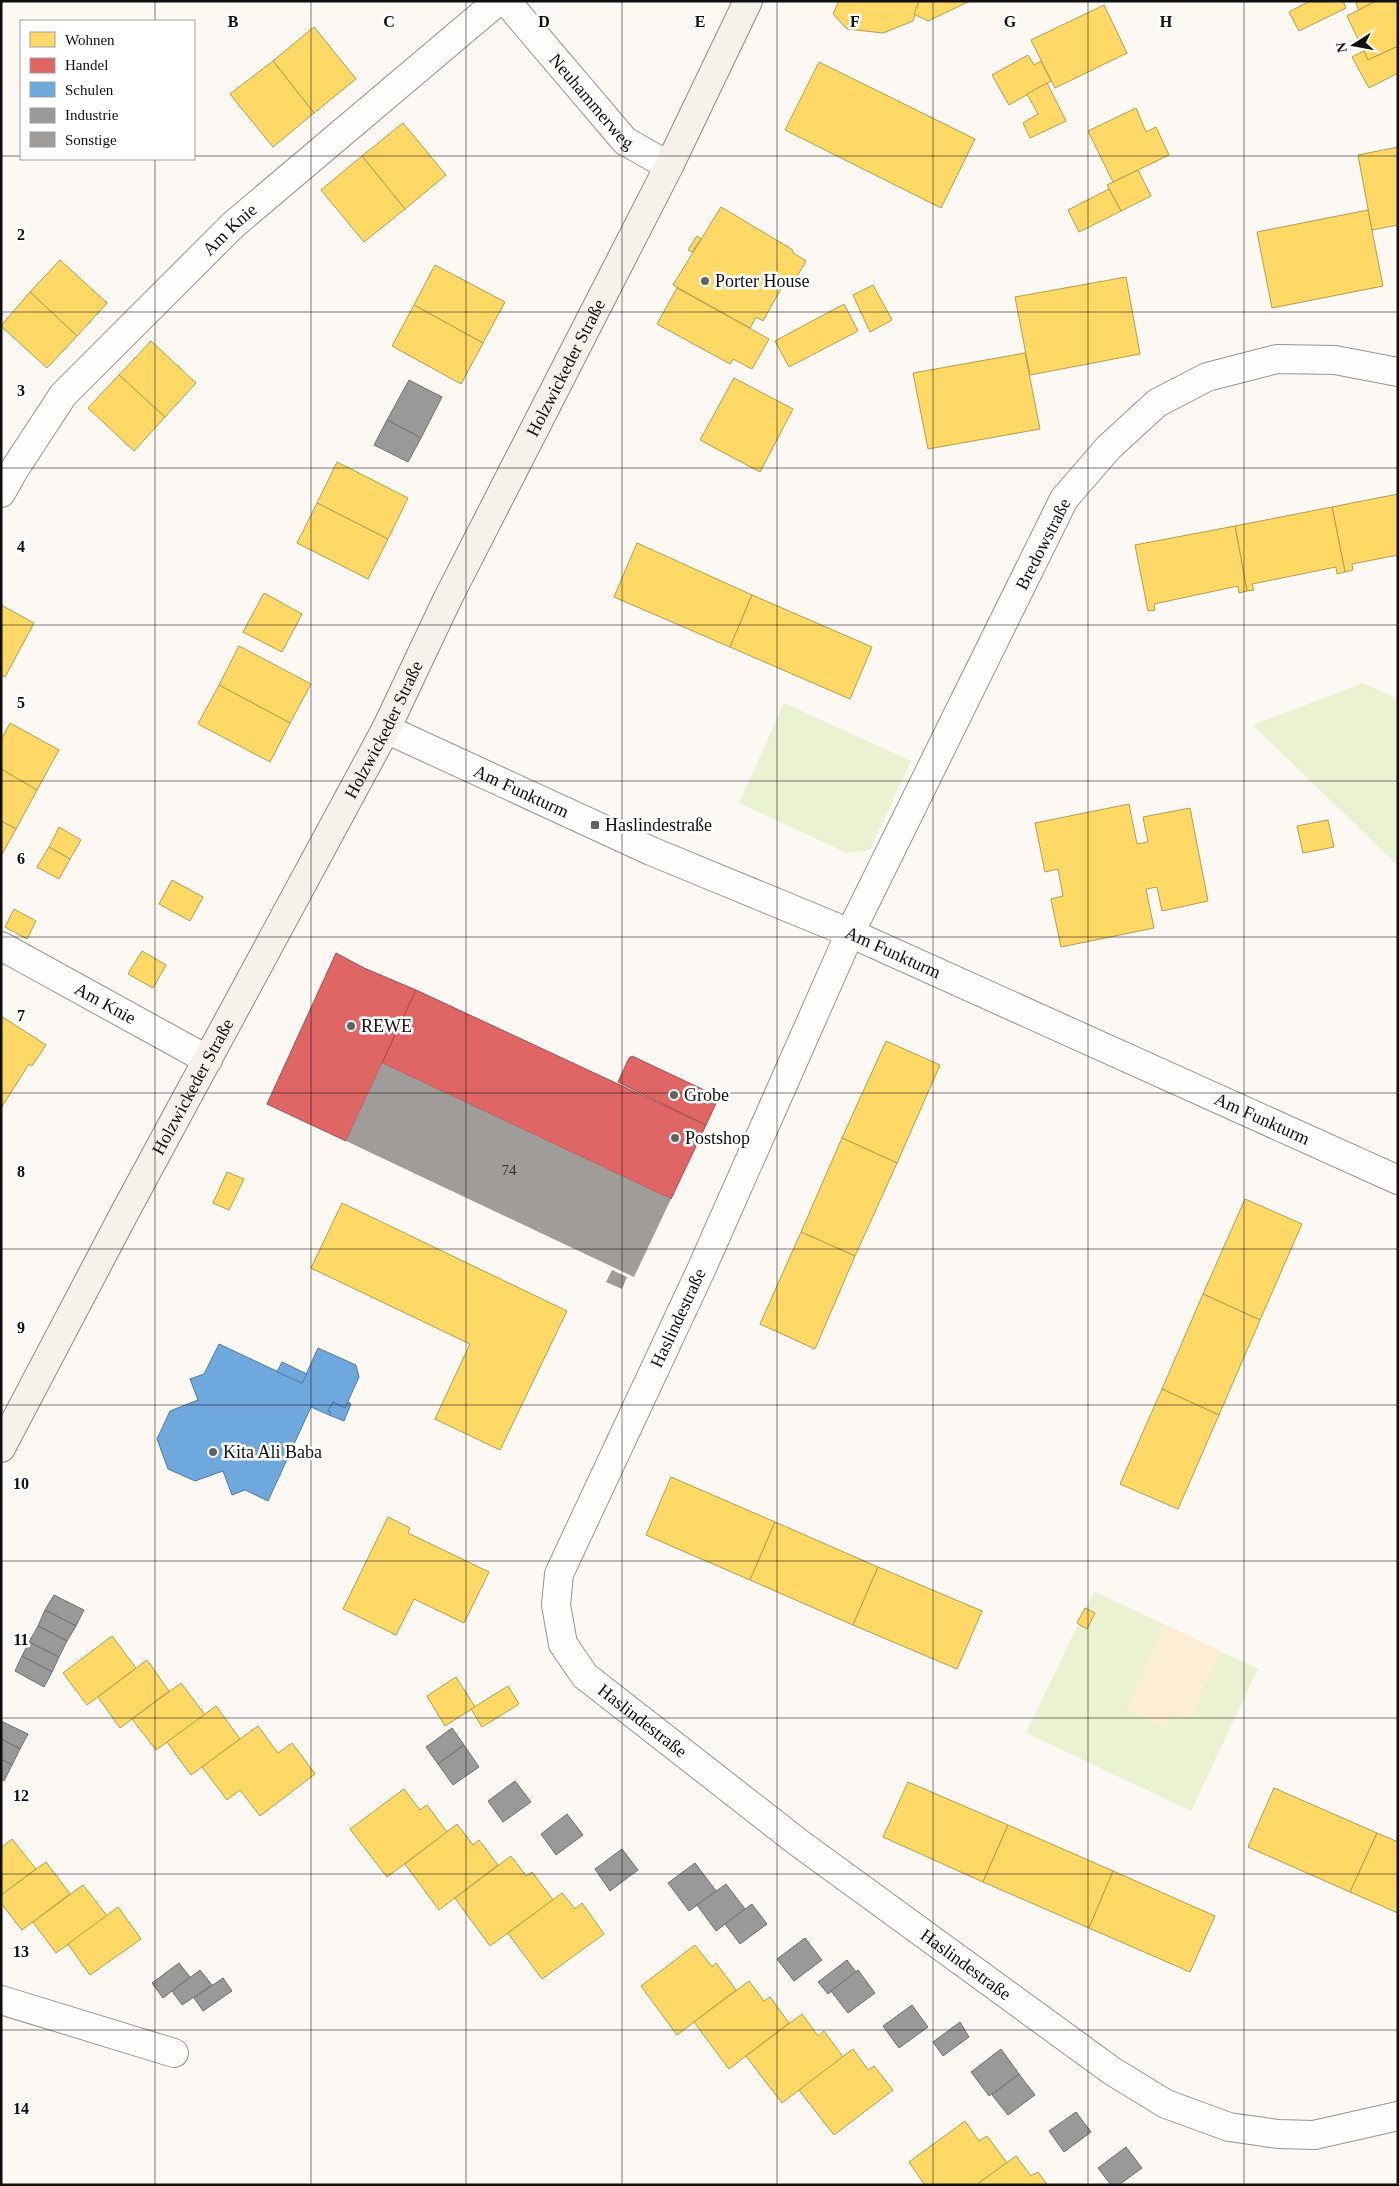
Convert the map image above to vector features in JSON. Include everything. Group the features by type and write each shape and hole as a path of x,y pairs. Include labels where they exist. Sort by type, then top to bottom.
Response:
{"main road":[{"name":"Holzwickeder Straße","path":"1,1448 125,1212 386,729 448,598 669,166 748,1"}],"street":[{"name":"Am Knie","path":"1,493 63,395 233,225 498,1"},
{"name":"Neuhammerweg","path":"506,1 625,141 669,166"},
{"name":"Bredowstraße","path":"850,933 1064,499 1108,448 1157,403 1208,377 1277,359 1335,360 1398,372"},
{"name":"Am Funkturm","path":"386,729 651,851 850,933 1398,1180"},
{"name":"Haslindestraße","path":"850,933 701,1270 559,1574 556,1605 563,1644 585,1676 799,1843 1112,2071 1166,2104 1229,2127 1278,2134 1314,2135 1398,2116"},
{"name":"Am Knie","path":"1,946 208,1060"},
{"path":"1,2000 174,2053"}],"green space":[{"path":"1363,683 1398,699 1398,866 1253,725"},
{"path":"784,703 911,761 870,850 847,853 739,803"},
{"path":"1094,1591 1258,1669 1191,1811 1026,1733"}],"sand":[{"path":"1165,1625 1221,1651 1190,1720 1172,1711 1164,1727 1126,1709"}],"building: Wohnen":[{"path":"839,1 919,1 913,21 883,33 847,29 833,14"},
{"path":"919,1 970,1 928,21 914,14"},
{"path":"1310,1 1343,1 1346,8 1299,31 1289,12"},
{"path":"1359,1 1374,2 1359,10 1356,3"},
{"path":"1376,1 1398,1 1398,46 1368,60 1347,16"},
{"path":"1104,5 1127,53 1055,88 1031,40"},
{"path":"314,27 356,79 314,113 273,61"},
{"path":"1398,46 1398,73 1369,88 1352,57 1364,51 1368,60"},
{"path":"1028,55 1034,65 1041,61 1051,81 1009,105 992,75"},
{"path":"273,61 314,113 273,147 230,94"},
{"path":"819,62 975,139 941,208 785,130"},
{"path":"1047,83 1066,121 1030,138 1023,123 1038,114 1027,94"},
{"path":"1136,108 1146,132 1156,127 1169,155 1113,182 1088,131"},
{"path":"403,123 446,175 405,209 362,156"},
{"path":"1398,147 1398,225 1372,230 1358,155"},
{"path":"362,156 405,209 364,242 321,190"},
{"path":"1138,170 1151,196 1121,211 1107,185"},
{"path":"1109,189 1121,211 1079,232 1068,210"},
{"path":"721,207 793,250 792,252 806,261 795,280 788,276 763,321 756,317 750,328 673,285"},
{"path":"1368,210 1383,286 1272,308 1257,232"},
{"path":"697,236 701,239 692,252 688,250"},
{"path":"60,260 107,303 77,336 30,292"},
{"path":"435,265 505,302 483,343 414,305"},
{"path":"1126,277 1140,354 1030,375 1015,297"},
{"path":"873,285 892,320 870,332 853,295"},
{"path":"677,288 769,339 752,369 733,359 730,364 657,324"},
{"path":"30,292 77,336 47,368 1,326"},
{"path":"844,304 858,331 789,367 775,341"},
{"path":"414,305 483,343 461,384 392,346"},
{"path":"151,341 196,383 165,417 119,375"},
{"path":"1025,353 1040,429 928,449 913,373"},
{"path":"119,375 165,417 134,451 88,408"},
{"path":"734,378 793,409 760,472 700,440"},
{"path":"337,462 408,498 388,539 317,503"},
{"path":"1398,494 1398,555 1352,564 1353,570 1345,572 1332,507"},
{"path":"317,503 388,539 368,579 297,543"},
{"path":"1332,507 1345,572 1337,574 1336,567 1252,584 1254,590 1247,591 1235,526"},
{"path":"1235,526 1247,591 1239,593 1238,586 1154,604 1155,610 1148,611 1135,545"},
{"path":"637,543 752,595 730,647 614,597"},
{"path":"264,593 302,614 282,652 243,632"},
{"path":"752,595 872,647 850,699 730,647"},
{"path":"1,605 34,623 5,677 1,675"},
{"path":"239,646 311,684 290,723 219,685"},
{"path":"219,685 290,723 270,762 198,724"},
{"path":"10,723 59,750 37,790 1,769 1,740"},
{"path":"1,769 37,790 16,829 1,821"},
{"path":"1129,804 1137,844 1148,842 1143,817 1190,808 1208,901 1162,911 1157,887 1146,889 1154,928 1061,947 1051,899 1063,896 1058,869 1045,872 1035,823"},
{"path":"1328,820 1334,847 1303,853 1297,826"},
{"path":"1,821 16,829 1,856"},
{"path":"59,827 81,840 70,859 49,847"},
{"path":"49,847 70,859 59,879 37,867"},
{"path":"172,880 203,897 190,921 159,904"},
{"path":"14,909 36,921 27,939 5,927"},
{"path":"142,951 166,965 153,988 128,974"},
{"path":"1,1016 46,1045 32,1066 29,1064 1,1108"},
{"path":"886,1041 940,1065 897,1163 842,1138"},
{"path":"842,1138 897,1163 855,1256 801,1232"},
{"path":"227,1172 244,1179 229,1210 213,1203"},
{"path":"1245,1199 1302,1224 1260,1320 1203,1294"},
{"path":"342,1203 567,1311 500,1450 435,1419 470,1344 311,1268"},
{"path":"801,1232 855,1256 815,1349 760,1324"},
{"path":"1203,1294 1260,1320 1219,1415 1162,1389"},
{"path":"1162,1389 1219,1415 1178,1509 1120,1484"},
{"path":"671,1477 775,1522 750,1580 646,1535"},
{"path":"388,1517 410,1528 408,1533 489,1572 464,1623 414,1599 396,1635 343,1609"},
{"path":"775,1522 878,1567 853,1625 750,1580"},
{"path":"878,1567 982,1611 957,1669 853,1625"},
{"path":"1085,1608 1095,1613 1087,1629 1077,1623"},
{"path":"112,1636 136,1668 87,1705 63,1673"},
{"path":"147,1660 169,1691 120,1728 98,1697"},
{"path":"456,1677 475,1707 445,1726 427,1696"},
{"path":"181,1683 205,1715 156,1750 132,1719"},
{"path":"508,1686 519,1704 482,1727 471,1709"},
{"path":"216,1706 240,1739 191,1775 167,1742"},
{"path":"258,1726 278,1753 292,1743 315,1774 260,1816 240,1790 227,1800 202,1767"},
{"path":"908,1782 1008,1825 983,1882 883,1837"},
{"path":"1274,1788 1377,1833 1350,1892 1248,1847"},
{"path":"404,1789 420,1810 427,1805 447,1832 387,1877 350,1829"},
{"path":"457,1824 473,1845 479,1840 498,1865 439,1910 405,1864"},
{"path":"1008,1825 1113,1871 1089,1928 983,1882"},
{"path":"1377,1833 1398,1842 1398,1913 1350,1892"},
{"path":"12,1839 36,1869 1,1895 1,1848"},
{"path":"511,1856 526,1876 532,1872 553,1900 490,1946 455,1898"},
{"path":"46,1862 70,1894 22,1930 1,1903 1,1895"},
{"path":"1113,1871 1215,1916 1190,1972 1089,1928"},
{"path":"83,1885 107,1916 56,1953 33,1922"},
{"path":"562,1893 575,1909 582,1903 604,1934 542,1979 508,1933"},
{"path":"118,1907 141,1939 90,1975 68,1944"},
{"path":"695,1945 712,1967 716,1963 736,1990 677,2035 641,1986"},
{"path":"749,1981 764,2001 770,1997 789,2023 729,2069 694,2022"},
{"path":"802,2014 818,2036 824,2031 843,2057 782,2103 746,2056"},
{"path":"853,2049 868,2070 874,2066 893,2090 834,2135 799,2090"},
{"path":"965,2121 979,2141 987,2136 1007,2163 976,2185 925,2185 909,2162"},
{"path":"1016,2156 1031,2176 1038,2172 1047,2185 976,2185"}],"building: Handel":[{"name":"REWE","path":"336,953 364,968 416,990 346,1141 267,1104"},
{"path":"416,990 706,1125 671,1199 382,1063"},
{"path":"632,1056 719,1097 706,1125 618,1082 629,1058"}],"building: Schulen":[{"path":"219,1344 302,1383 318,1348 356,1365 359,1377 345,1408 333,1402 328,1411 331,1412 329,1415 311,1407 268,1501 245,1490 232,1495 223,1471 195,1481 168,1469 157,1439 170,1411 198,1400 190,1379 204,1374"},
{"path":"282,1362 307,1374 302,1383 277,1372"},
{"path":"333,1402 345,1408 348,1402 351,1404 344,1421 329,1415 331,1412 328,1411"}],"building: Industrie":[{"path":"409,380 442,397 421,438 387,420"},
{"path":"387,420 421,438 408,462 374,445"},
{"path":"54,1595 84,1610 76,1626 45,1610"},
{"path":"45,1610 76,1626 67,1641 38,1626"},
{"path":"38,1626 67,1641 59,1657 29,1642"},
{"path":"29,1642 59,1657 52,1672 22,1656"},
{"path":"22,1656 52,1672 44,1687 15,1671"},
{"path":"1,1721 28,1734 20,1749 1,1739"},
{"path":"452,1728 464,1745 438,1764 426,1747"},
{"path":"1,1739 20,1749 12,1765 1,1759"},
{"path":"464,1745 479,1767 453,1785 438,1764"},
{"path":"1,1759 12,1765 4,1781 1,1779"},
{"path":"515,1781 531,1802 503,1822 488,1801"},
{"path":"567,1814 583,1835 556,1855 541,1834"},
{"path":"622,1849 638,1870 610,1891 595,1869"},
{"path":"695,1863 716,1891 689,1911 668,1883"},
{"path":"726,1884 745,1909 716,1931 697,1905"},
{"path":"752,1904 767,1924 740,1944 725,1924"},
{"path":"805,1938 822,1960 794,1981 777,1959"},
{"path":"847,1960 856,1972 828,1994 818,1982"},
{"path":"179,1963 190,1977 163,1998 152,1983"},
{"path":"200,1970 212,1985 182,2005 172,1991"},
{"path":"858,1970 875,1993 848,2013 831,1991"},
{"path":"223,1978 232,1991 203,2011 194,1998"},
{"path":"912,2005 928,2027 899,2048 883,2026"},
{"path":"960,2022 969,2037 943,2056 933,2042"},
{"path":"1001,2049 1019,2074 989,2096 971,2072"},
{"path":"1019,2074 1035,2095 1008,2115 992,2095"},
{"path":"1076,2112 1091,2132 1064,2152 1049,2131"},
{"path":"1126,2147 1142,2168 1119,2185 1111,2185 1098,2168"}],"building: Sonstige":[{"path":"382,1063 671,1199 634,1277 346,1141"},
{"path":"612,1270 627,1277 622,1289 606,1282"}],"place":[{"name":"Porter House","path":"705,281"},
{"name":"Haslindestraße","path":"595,825"},
{"name":"REWE","path":"351,1026"},
{"name":"Grobe","path":"674,1095"},
{"name":"Postshop","path":"675,1138"},
{"name":"Kita Ali Baba","path":"213,1452"}]}
